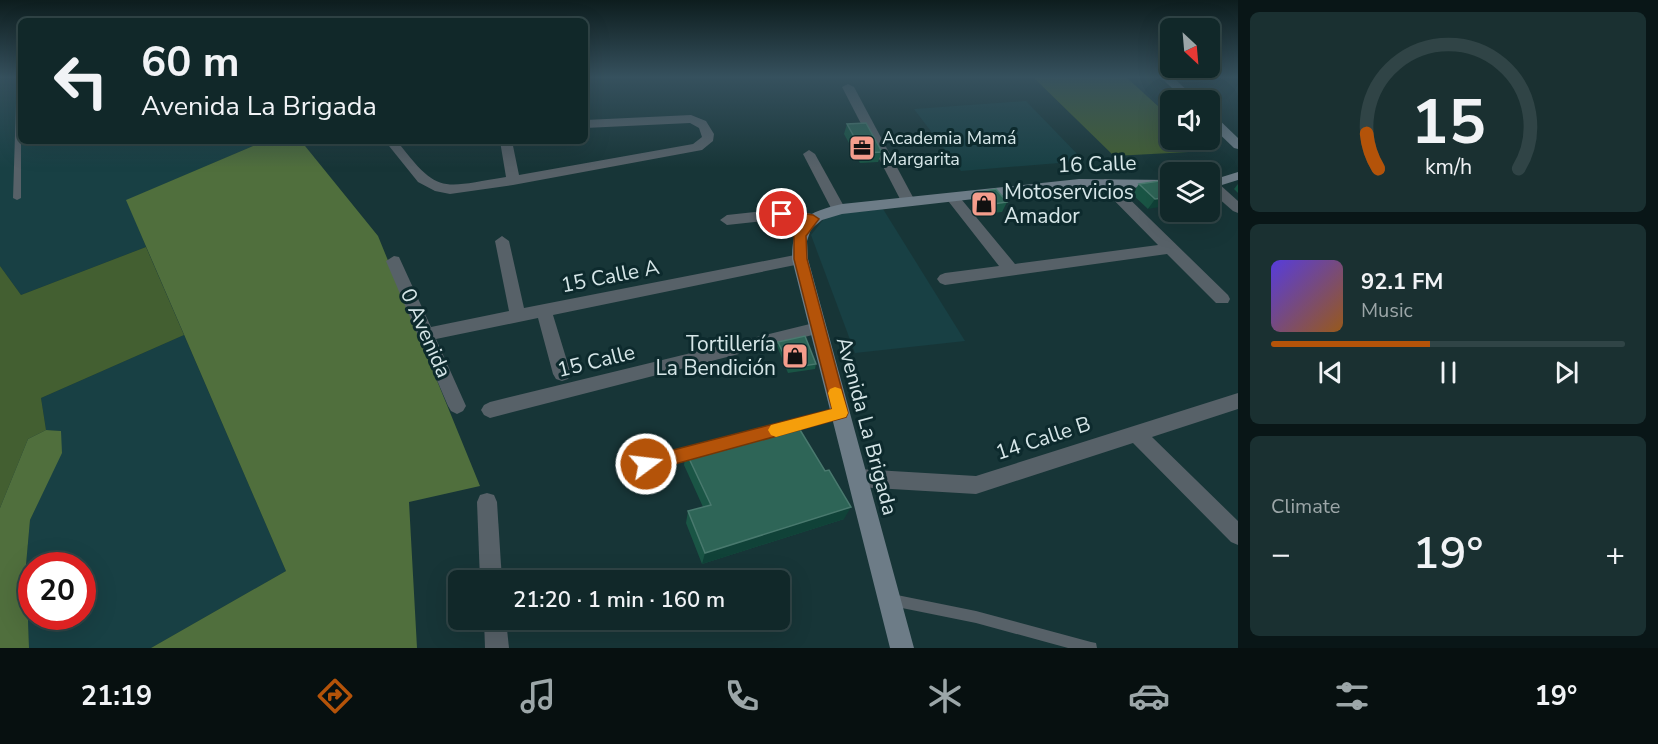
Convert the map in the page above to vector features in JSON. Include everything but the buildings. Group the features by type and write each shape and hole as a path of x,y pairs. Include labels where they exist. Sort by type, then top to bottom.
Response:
{"main road":[{"path":"1220,128 1238,145"},
{"path":"1220,182 1238,176"},
{"name":"16 Calle","path":"813,219 839,210 1078,183 1160,184"},
{"name":"Avenida La Brigada","path":"813,219 800,236 800,259 902,648"}],"street":[{"path":"859,107 908,201"},
{"path":"393,144 427,185 436,189 450,190 513,181 697,147 709,138 707,128 701,122 691,118 588,124"},
{"path":"507,144 513,181"},
{"path":"808,154 839,210"},
{"path":"1105,183 1222,299"},
{"path":"1220,193 1238,208"},
{"path":"952,197 1011,270"},
{"path":"727,220 782,214 813,219"},
{"path":"502,241 518,316"},
{"path":"945,279 1171,248"},
{"name":"15 Calle A","path":"427,334 800,259"},
{"name":"0 Avenida","path":"394,261 457,406"},
{"path":"544,311 562,374"},
{"name":"15 Calle","path":"490,410 819,328"},
{"name":"14 Calle B","path":"858,478 976,485 1238,401"},
{"path":"1136,433 1238,535"},
{"path":"487,502 490,570"},
{"path":"496,630 497,648"}],"lane":[{"path":"17,198 18,144"},
{"path":"769,432 841,413"},
{"path":"646,464 702,450"},
{"path":"890,600 987,620 1091,648"}],"shaded area":[{"path":"0,107 18,107 18,144 258,144 127,200 146,247 21,295 0,266"},
{"path":"1032,107 1084,161 961,171 914,109"},
{"path":"883,209 965,341 855,353 811,235 827,215"},
{"path":"184,335 286,571 151,648 29,648 28,630 96,630 96,552 27,552 30,520 61,453 61,431 46,430 41,398"}],"green space":[{"path":"1064,107 1159,107 1160,150 1207,151 1114,156"},
{"path":"258,144 303,144 378,236 480,486 409,502 417,648 151,648 286,571 126,200"},
{"path":"146,247 184,335 41,398 46,430 28,439 0,508 0,266 21,295"},
{"path":"46,430 61,431 62,453 30,520 27,552 18,552 18,630 28,630 29,648 0,648 0,508 28,439"}],"slow traffic":[{"path":"776,430 841,413 835,393"}],"place":[{"name":"Academia Mamá Margarita","path":"862,148"},
{"name":"Motoservicios Amador","path":"984,204"},
{"name":"Tortillería La Bendición","path":"795,356"}],"route":[{"path":"646,464 841,413 800,259 800,236 813,219 782,214"}]}
